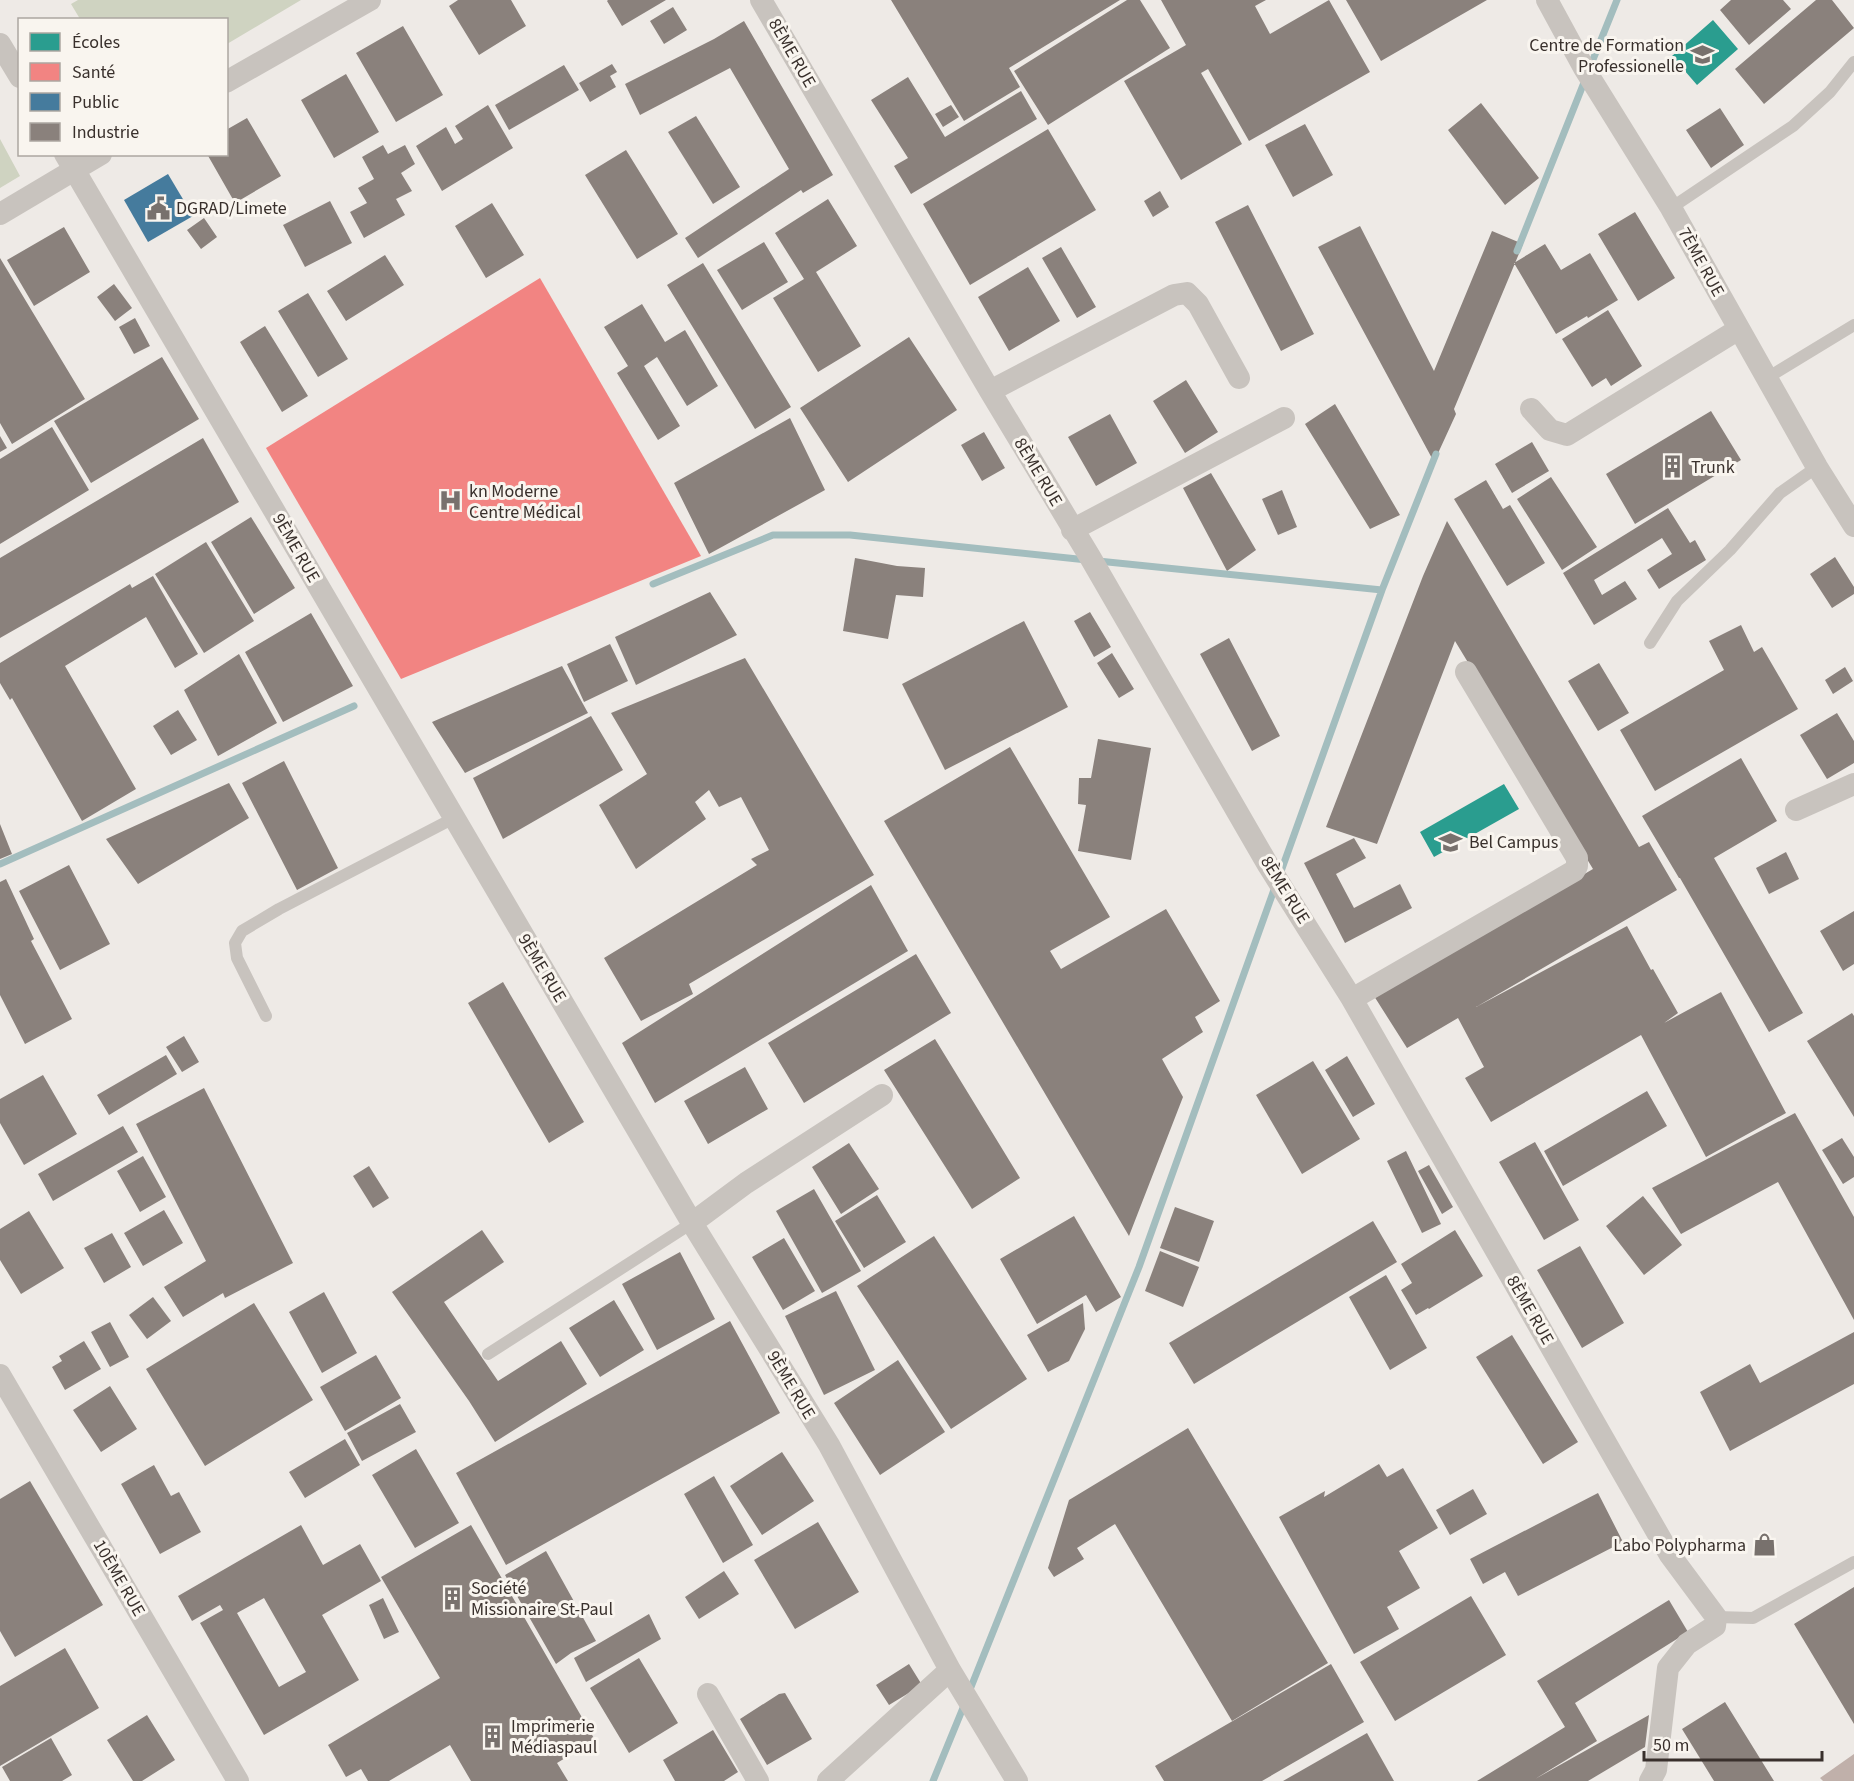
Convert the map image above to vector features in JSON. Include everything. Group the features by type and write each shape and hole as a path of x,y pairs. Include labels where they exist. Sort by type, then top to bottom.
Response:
{"street":[{"path":"228,81 370,0"},
{"name":"8ÈME RUE","path":"761,0 1090,557 1268,865 1352,999 1670,1555 1716,1617"},
{"name":"7ÈME RUE","path":"1547,0 1584,68 1671,208 1817,467 1854,526"},
{"path":"0,44 18,74"},
{"path":"0,214 70,162 93,156"},
{"name":"9ÈME RUE","path":"70,162 692,1223 829,1445 950,1670 1017,1781"},
{"path":"990,391 1174,296 1186,293 1198,304 1239,378"},
{"path":"1531,409 1550,430 1567,435 1739,329"},
{"path":"1072,530 1284,418"},
{"path":"1352,999 1574,871 1577,866 1577,858 1466,672"},
{"path":"1796,810 1854,784"},
{"path":"692,1223 746,1183 882,1095"},
{"name":"10ÈME RUE","path":"0,1375 238,1781"},
{"path":"1650,1781 1656,1770 1668,1668 1687,1644 1715,1626 1716,1617"},
{"path":"828,1781 950,1670"},
{"path":"708,1694 758,1781"}],"lane":[{"path":"1671,208 1794,126 1830,92 1854,62"},
{"path":"1767,378 1854,325"},
{"path":"1650,643 1677,601 1730,550 1780,493 1817,467"},
{"path":"266,1016 237,957 235,943 242,931 279,909 454,818"},
{"path":"488,1354 692,1223"},
{"path":"1716,1617 1753,1618 1854,1562"}],"green space":[{"path":"78,0 301,0 228,43 228,18 79,18 71,4"},
{"path":"0,139 20,176 0,188"}],"building: Écoles":[{"path":"1713,20 1738,49 1697,85 1672,56"},
{"path":"1504,784 1519,809 1434,857 1420,832"}],"building: Santé":[{"path":"540,278 701,556 401,679 266,448"}],"building: Public":[{"name":"DGRAD/Limete","path":"168,174 193,216 148,242 124,200"}],"building: Industrie":[{"path":"458,0 511,0 526,26 479,55 449,6"},
{"path":"608,0 666,0 622,26"},
{"path":"891,0 1120,0 1009,68 1020,87 964,121"},
{"path":"1127,0 1140,0 1170,48 1048,125 1014,71"},
{"path":"1161,0 1266,0 1255,6 1270,34 1329,0 1370,72 1249,141 1208,69 1201,73 1242,144 1181,180 1124,81 1186,45"},
{"path":"1346,0 1487,0 1381,61"},
{"path":"1731,0 1783,0 1791,9 1749,45 1720,10"},
{"path":"1816,0 1832,0 1854,28 1764,104 1735,69"},
{"path":"673,7 687,30 664,44 650,21"},
{"path":"744,21 833,175 803,193 801,190 698,258 685,238 789,169 730,68 640,115 625,84 714,39"},
{"path":"403,26 443,95 396,122 356,53"},
{"path":"612,64 617,72 610,76 616,87 590,102 579,83"},
{"path":"564,65 579,90 509,130 495,105"},
{"path":"346,74 379,132 334,158 301,100"},
{"path":"908,77 945,137 1021,91 1037,119 911,194 894,166 908,158 871,100"},
{"path":"1481,103 1539,178 1505,205 1448,130"},
{"path":"488,105 513,148 442,191 416,146 446,127 455,144 463,139 455,126"},
{"path":"951,105 959,117 943,127 935,114"},
{"path":"1720,108 1744,145 1711,168 1686,130"},
{"path":"696,116 740,187 713,204 668,132"},
{"path":"247,118 281,176 235,203 208,156 228,156 228,129"},
{"path":"1305,124 1333,175 1293,197 1265,145"},
{"path":"1048,129 1096,210 970,285 923,204"},
{"path":"383,145 388,154 405,145 415,164 401,173 412,191 396,199 405,215 364,238 350,212 367,203 358,188 374,179 362,157"},
{"path":"626,150 678,234 637,259 585,175"},
{"path":"1160,191 1169,207 1153,217 1144,201"},
{"path":"828,199 857,246 816,272 861,346 818,372 773,298 804,279 775,233"},
{"path":"330,201 352,243 305,267 283,225"},
{"path":"492,203 524,255 486,278 455,226"},
{"path":"1248,205 1314,334 1281,351 1215,222"},
{"path":"1635,212 1675,278 1638,301 1598,234"},
{"path":"204,218 217,237 201,249 187,230"},
{"path":"1360,226 1434,371 1492,231 1523,244 1454,409 1456,414 1434,462 1318,247"},
{"path":"64,227 90,272 34,306 7,260"},
{"path":"764,242 788,282 742,310 717,270"},
{"path":"1545,244 1561,270 1590,253 1618,300 1556,334 1514,263"},
{"path":"1061,247 1096,307 1077,318 1042,258"},
{"path":"385,255 404,285 346,321 327,291"},
{"path":"0,258 85,399 12,444 0,423"},
{"path":"703,263 791,407 755,429 667,285"},
{"path":"1028,267 1060,321 1009,351 978,297"},
{"path":"114,284 132,308 115,321 97,297"},
{"path":"308,293 348,359 318,377 278,311"},
{"path":"642,304 665,342 685,330 718,386 687,406 657,357 644,366 680,426 658,440 617,373 628,366 604,327"},
{"path":"1608,310 1642,366 1611,386 1606,378 1592,387 1562,339"},
{"path":"135,318 150,346 134,354 119,327"},
{"path":"265,326 308,396 282,412 240,342"},
{"path":"909,337 957,410 848,482 800,408"},
{"path":"162,357 199,419 91,483 54,421"},
{"path":"1186,380 1218,432 1185,453 1153,401"},
{"path":"1335,404 1400,515 1370,529 1305,424"},
{"name":"Trunk","path":"1711,411 1741,460 1635,524 1606,474"},
{"path":"1110,414 1137,463 1096,486 1068,437"},
{"path":"790,418 825,490 709,554 674,483"},
{"path":"52,427 89,490 0,544 0,459"},
{"path":"984,432 1005,468 982,481 961,445"},
{"path":"0,436 7,448 0,452"},
{"path":"203,438 239,502 0,638 0,558"},
{"path":"1532,442 1549,471 1512,493 1495,464"},
{"path":"1211,473 1256,550 1227,571 1183,488"},
{"path":"1551,477 1597,547 1562,570 1517,499"},
{"path":"1486,480 1503,509 1510,505 1545,563 1507,586 1454,499"},
{"path":"1282,490 1297,527 1278,535 1262,499"},
{"path":"1668,508 1690,543 1695,540 1706,560 1659,589 1647,570 1672,554 1662,538 1594,580 1602,595 1625,581 1637,599 1594,625 1563,573"},
{"path":"251,517 295,588 254,614 211,542"},
{"path":"1447,521 1639,847 1649,842 1677,890 1476,1007 1627,926 1678,1013 1664,1023 1721,992 1786,1113 1706,1157 1641,1035 1491,1122 1465,1078 1484,1067 1458,1018 1407,1048 1374,996 1593,869 1455,641 1377,844 1326,827 1423,576"},
{"path":"206,542 254,621 204,653 155,574"},
{"path":"1835,557 1854,587 1854,594 1832,608 1810,574"},
{"path":"855,558 897,566 925,568 923,597 896,595 888,639 843,631"},
{"path":"153,576 198,654 175,668 146,617 65,666 136,789 82,821 12,698 10,700 0,683 0,663 130,584 132,588"},
{"path":"710,592 737,635 636,685 615,637"},
{"path":"1090,612 1111,647 1094,657 1074,621"},
{"path":"311,613 353,686 283,722 245,652"},
{"path":"1024,621 1068,707 945,770 902,684"},
{"path":"1741,625 1754,652 1762,647 1798,709 1655,791 1620,730 1724,670 1709,641"},
{"path":"1229,638 1280,736 1252,751 1200,654"},
{"path":"610,644 628,681 584,702 567,664"},
{"path":"1112,653 1134,689 1119,698 1097,663"},
{"path":"239,654 277,723 218,756 184,690"},
{"path":"745,658 874,875 689,984 693,994 641,1021 604,958 757,865 751,859 769,850 741,797 719,807 709,790 695,802 706,819 636,869 599,805 647,774 611,713"},
{"path":"1599,663 1629,713 1598,731 1568,681"},
{"path":"562,666 588,713 465,773 432,722"},
{"path":"1845,667 1853,681 1833,694 1825,680"},
{"path":"178,710 197,740 171,755 153,726"},
{"path":"1837,713 1854,741 1854,763 1827,779 1800,735"},
{"path":"591,716 623,770 503,839 473,778"},
{"path":"1098,739 1151,748 1131,860 1078,851 1086,805 1078,804 1079,778 1091,778"},
{"path":"1010,747 1110,917 1050,951 1061,969 1166,909 1220,1001 1195,1017 1203,1032 1162,1059 1183,1097 1129,1236 884,821"},
{"path":"1741,758 1777,821 1714,858 1803,1013 1769,1032 1642,816"},
{"path":"284,761 338,868 297,890 242,783"},
{"path":"229,783 249,818 138,884 106,839"},
{"path":"0,824 12,854 0,859"},
{"path":"1354,838 1366,858 1336,874 1354,908 1400,884 1412,908 1345,943 1304,863"},
{"path":"1786,852 1799,879 1769,894 1756,868"},
{"path":"69,865 110,944 60,970 19,891"},
{"path":"6,879 34,939 31,941 72,1019 25,1044 0,995 0,882"},
{"path":"871,885 908,951 655,1103 622,1043"},
{"path":"1854,911 1854,964 1843,971 1820,931"},
{"path":"916,954 951,1013 804,1103 768,1043"},
{"path":"503,982 584,1122 549,1143 468,1003"},
{"path":"1852,1013 1854,1016 1854,1117 1807,1041"},
{"path":"184,1036 199,1062 182,1072 166,1047"},
{"path":"935,1039 1020,1178 972,1209 884,1070"},
{"path":"166,1055 177,1074 109,1115 97,1095"},
{"path":"1347,1056 1375,1104 1353,1117 1325,1070"},
{"path":"1313,1061 1360,1139 1302,1174 1256,1095"},
{"path":"745,1067 768,1109 708,1144 684,1101"},
{"path":"43,1075 77,1134 24,1165 0,1123 0,1099"},
{"path":"204,1088 293,1263 225,1298 223,1293 183,1317 164,1287 206,1261 136,1124"},
{"path":"1647,1091 1667,1126 1563,1186 1544,1151"},
{"path":"1795,1113 1854,1217 1854,1320 1778,1182 1681,1234 1652,1188"},
{"path":"123,1126 138,1152 53,1201 38,1174"},
{"path":"1842,1138 1854,1157 1854,1177 1843,1184 1822,1150"},
{"path":"1535,1142 1579,1220 1544,1240 1499,1162"},
{"path":"849,1143 879,1189 841,1214 812,1167"},
{"path":"1406,1151 1441,1224 1422,1233 1387,1161"},
{"path":"143,1156 166,1197 140,1212 117,1171"},
{"path":"1429,1165 1453,1207 1442,1214 1418,1171"},
{"path":"369,1166 389,1198 373,1208 353,1176"},
{"path":"814,1189 861,1271 822,1293 776,1211"},
{"path":"877,1195 906,1242 864,1268 835,1221"},
{"path":"1643,1196 1682,1245 1644,1275 1606,1226"},
{"path":"1175,1207 1214,1221 1199,1262 1160,1248"},
{"path":"164,1210 183,1243 143,1266 124,1233"},
{"path":"29,1211 64,1268 21,1294 0,1260 0,1229"},
{"path":"1074,1216 1121,1297 1096,1312 1086,1295 1037,1324 1000,1259"},
{"path":"1373,1221 1397,1262 1194,1384 1169,1343"},
{"path":"482,1230 504,1262 444,1302 498,1381 561,1341 587,1384 495,1442 392,1292"},
{"path":"1455,1230 1483,1276 1416,1315 1401,1290 1412,1283 1401,1264"},
{"path":"112,1233 131,1267 104,1283 84,1248"},
{"path":"934,1236 1027,1379 951,1429 857,1286"},
{"path":"784,1238 815,1291 783,1310 752,1257"},
{"path":"1580,1246 1624,1323 1582,1348 1537,1270"},
{"path":"1160,1251 1199,1267 1183,1307 1145,1291"},
{"path":"680,1252 715,1319 657,1350 622,1284"},
{"path":"1386,1275 1427,1348 1390,1370 1349,1297"},
{"path":"836,1291 875,1370 824,1395 785,1316"},
{"path":"324,1292 357,1353 322,1373 289,1312"},
{"path":"153,1297 171,1321 147,1339 129,1315"},
{"path":"614,1300 644,1350 600,1377 569,1328"},
{"path":"254,1303 313,1400 205,1466 146,1369"},
{"path":"1083,1303 1085,1329 1069,1361 1048,1372 1027,1335"},
{"path":"730,1321 780,1413 506,1565 456,1473"},
{"path":"110,1322 129,1357 110,1367 91,1332"},
{"path":"1854,1332 1854,1384 1730,1451 1700,1392 1750,1364 1760,1383"},
{"path":"1512,1335 1578,1442 1543,1464 1476,1357"},
{"path":"84,1341 101,1369 65,1390 52,1367 62,1361 59,1356"},
{"path":"376,1355 401,1398 345,1431 320,1387"},
{"path":"898,1360 945,1432 880,1475 834,1403"},
{"path":"110,1386 137,1429 101,1452 73,1410"},
{"path":"400,1404 416,1432 362,1461 347,1433"},
{"path":"1188,1428 1328,1663 1232,1721 1115,1524 1077,1548 1084,1559 1054,1577 1048,1568 1069,1500"},
{"path":"345,1439 360,1465 305,1498 289,1472"},
{"path":"416,1449 459,1523 415,1548 372,1475"},
{"path":"782,1452 814,1501 762,1535 730,1486"},
{"path":"1379,1464 1387,1477 1403,1468 1438,1528 1399,1551 1420,1588 1387,1607 1399,1629 1354,1654 1279,1517 1325,1491 1324,1497"},
{"path":"154,1465 171,1496 179,1492 201,1532 160,1554 121,1484"},
{"path":"714,1476 753,1545 723,1563 684,1494"},
{"path":"30,1481 103,1605 15,1657 0,1631 0,1499"},
{"path":"1473,1489 1487,1514 1450,1535 1436,1510"},
{"path":"1598,1493 1623,1542 1518,1596 1505,1572 1483,1584 1470,1559"},
{"path":"818,1522 859,1592 795,1629 754,1560"},
{"path":"301,1525 323,1565 360,1544 381,1581 322,1615 359,1680 264,1735 200,1623 223,1610 220,1605 192,1621 178,1596","holes":["264,1598 306,1672 279,1687 237,1613"]},
{"path":"471,1525 595,1740 557,1763 568,1781 471,1781 450,1745 389,1781 368,1781 361,1769 346,1777 328,1745 440,1678 381,1577"},
{"path":"546,1551 596,1641 571,1653 556,1664 505,1575"},
{"path":"724,1571 739,1594 699,1619 685,1597"},
{"path":"1854,1587 1854,1724 1794,1624"},
{"path":"1471,1596 1506,1655 1395,1721 1360,1662"},
{"path":"383,1598 399,1632 384,1639 369,1605"},
{"path":"1669,1600 1688,1632 1575,1703 1597,1741 1535,1779 1649,1715 1645,1747 1588,1781 1477,1781 1565,1727 1537,1681"},
{"path":"649,1614 661,1639 586,1682 574,1658"},
{"path":"65,1648 99,1708 0,1766 0,1686"},
{"path":"639,1658 678,1723 629,1753 590,1688"},
{"path":"909,1664 922,1685 889,1705 876,1685"},
{"path":"1331,1664 1364,1722 1262,1781 1164,1781 1155,1766"},
{"path":"785,1693 812,1739 767,1765 740,1719 779,1694"},
{"path":"1725,1702 1774,1781 1714,1781 1682,1729"},
{"path":"147,1715 175,1760 142,1781 133,1781 107,1740"},
{"path":"713,1730 738,1772 724,1781 675,1781 663,1760"},
{"path":"1367,1733 1394,1781 1283,1781"},
{"path":"51,1738 72,1775 62,1781 10,1781 2,1767"}],"building: Autres":[{"path":"1854,1754 1854,1781 1823,1781 1820,1778"}],"waterway":[{"path":"1590,67 1617,0"},
{"path":"1517,251 1585,80"},
{"path":"1280,874 1382,590 1436,454"},
{"path":"653,584 773,535 850,535 1087,560"},
{"path":"1098,561 1382,590"},
{"path":"0,864 354,706"},
{"path":"969,1692 1139,1267 1275,887"},
{"path":"933,1781 965,1703"}],"place":[{"name":"Centre de Formation Professionelle","path":"1702,55"},
{"name":"DGRAD/Limete","path":"158,208"},
{"name":"Trunk","path":"1673,467"},
{"name":"kn Moderne Centre Médical","path":"451,501"},
{"name":"Bel Campus","path":"1451,842"},
{"name":"Labo Polypharma","path":"1764,1545"},
{"name":"Société Missionaire St-Paul","path":"453,1598"},
{"name":"Imprimerie Médiaspaul","path":"493,1736"}]}
